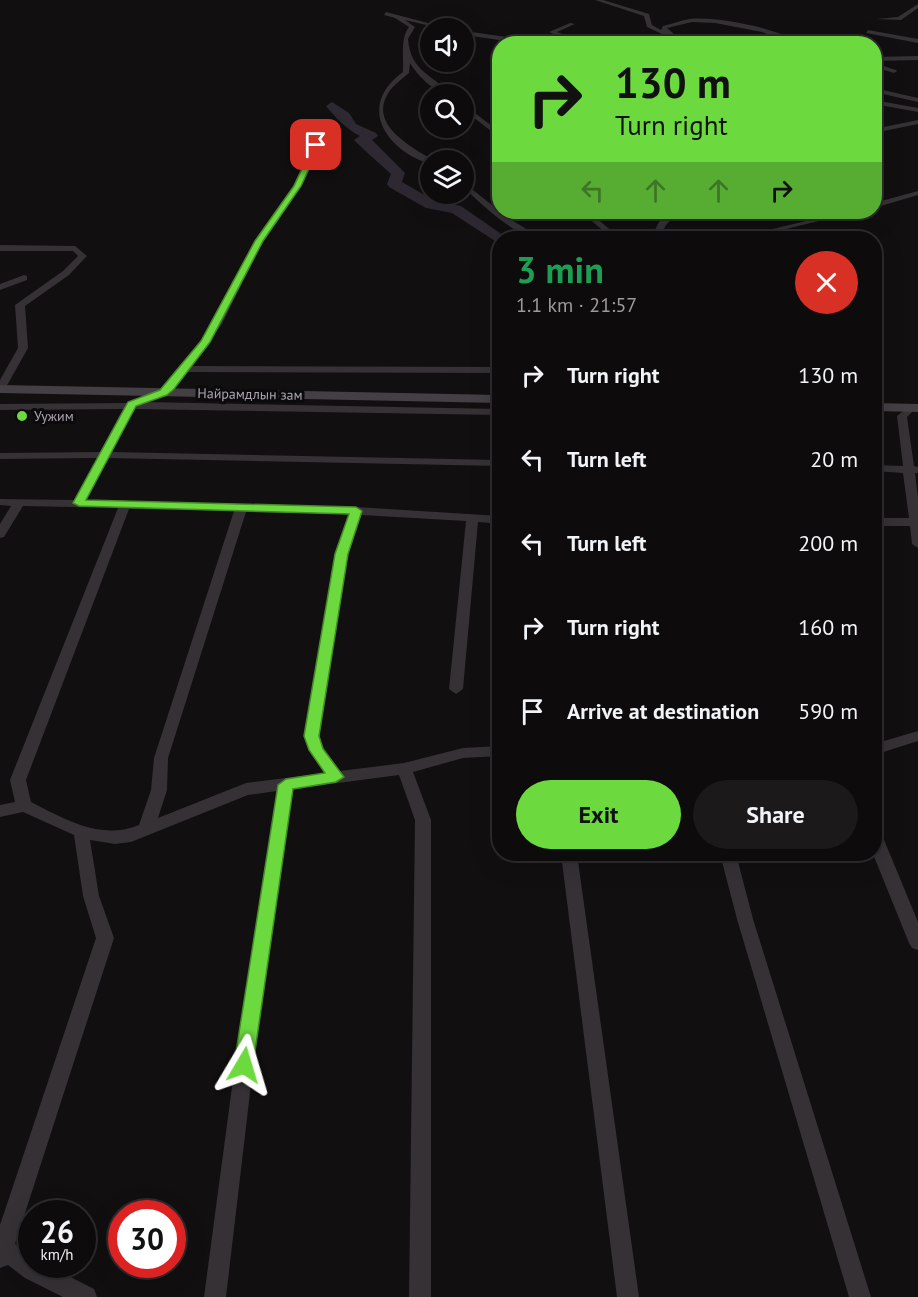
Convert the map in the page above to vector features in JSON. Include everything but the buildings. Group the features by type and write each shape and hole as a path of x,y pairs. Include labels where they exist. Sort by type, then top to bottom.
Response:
{"main road":[{"name":"Найрамдлын зам","path":"0,389 492,399"},
{"path":"882,407 914,408"}],"street":[{"path":"598,0 647,15 649,26 672,36"},
{"path":"879,19 899,19 918,6"},
{"path":"386,14 420,23"},
{"path":"398,18 412,27 405,39 406,73 391,82 381,98 382,117 395,139 420,155"},
{"path":"673,36 664,30 665,27 694,20 785,36"},
{"path":"563,36 552,32 572,24"},
{"path":"868,32 918,41"},
{"path":"474,34 492,37"},
{"path":"407,56 417,72 433,84"},
{"path":"882,59 918,58"},
{"path":"882,67 894,71"},
{"path":"882,92 918,100"},
{"path":"882,103 918,110"},
{"path":"474,115 492,130"},
{"path":"882,129 918,122"},
{"path":"79,503 130,406 164,392 185,369 217,324 259,241 297,186 320,135"},
{"path":"474,193 492,208"},
{"path":"882,204 918,193"},
{"path":"505,219 525,231"},
{"path":"593,219 608,231"},
{"path":"769,231 822,219"},
{"path":"0,248 75,249 83,256 66,273 20,305 23,348 0,389"},
{"path":"0,287 24,278"},
{"path":"185,369 492,370"},
{"path":"61,407 74,390"},
{"path":"0,407 130,406 492,412"},
{"path":"914,408 903,416 913,470 918,544"},
{"path":"0,456 105,455 492,463"},
{"path":"882,468 913,470"},
{"path":"0,502 356,511 492,520"},
{"path":"0,534 19,503"},
{"path":"24,806 18,780 125,504"},
{"path":"146,829 159,790 161,758 241,509"},
{"path":"336,777 316,750 312,736 341,554 356,511"},
{"path":"456,689 472,519"},
{"path":"882,522 916,521"},
{"path":"882,747 918,736"},
{"path":"0,811 24,806 81,832 108,838 135,836 146,829 246,789 404,769 463,753 492,751"},
{"path":"404,769 423,820 420,1297"},
{"path":"215,1297 246,1042 286,785"},
{"path":"81,832 91,896 105,938 2,1250 33,1270 86,1297"},
{"path":"882,855 918,943"},
{"path":"570,861 628,1297"},
{"path":"730,861 860,1297"}],"waterway":[{"path":"332,106 345,116 351,127 371,136 361,140 372,146 371,149 398,173 394,184 431,205 456,209 492,233"}],"place":[{"name":"Уужим","path":"22,416"}],"route":[{"path":"244,1065 286,785 336,777 316,750 312,736 341,554 356,511 79,503 131,404 164,392 171,386 217,324 259,241 297,186 316,145"}]}
